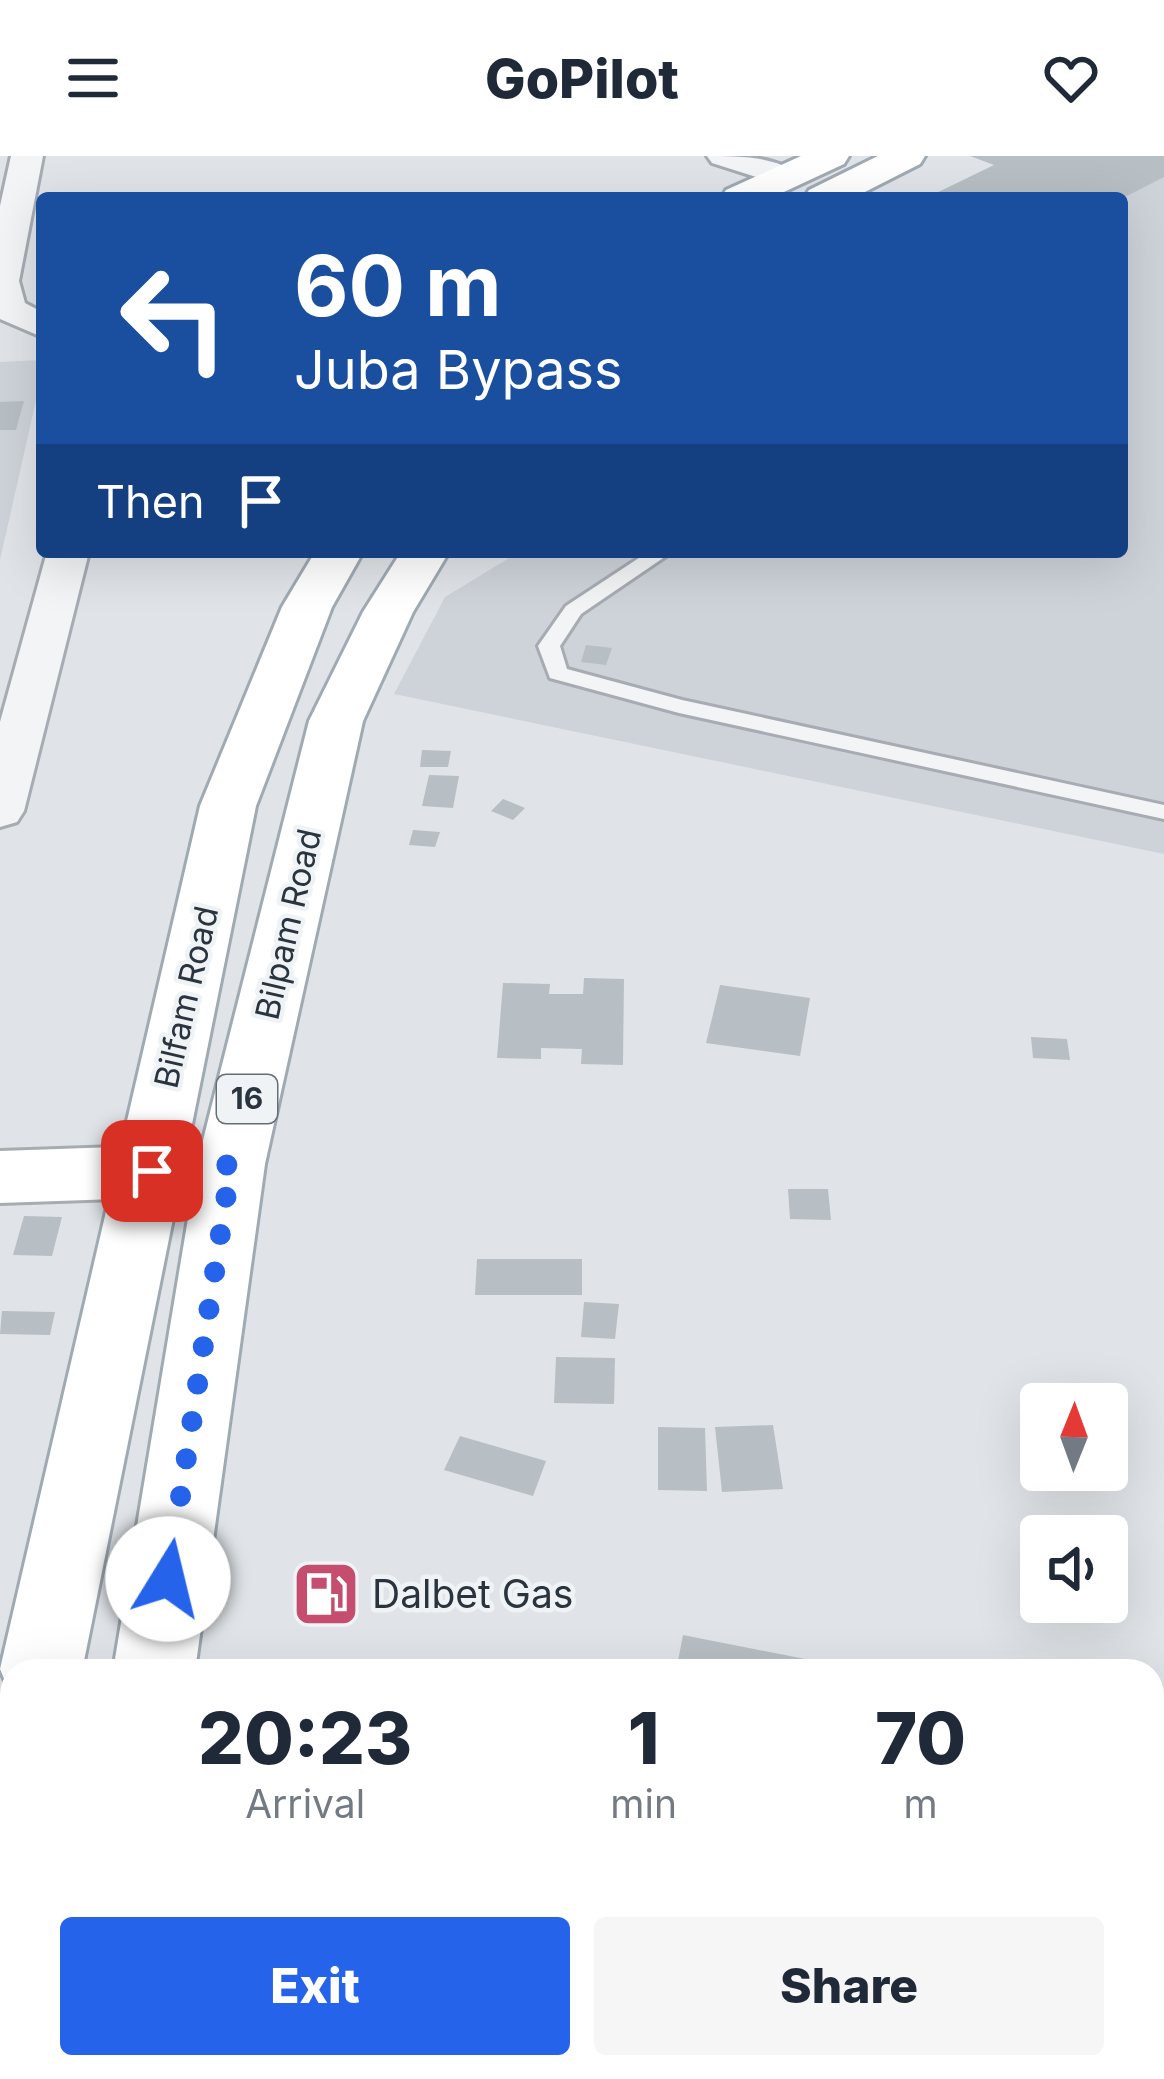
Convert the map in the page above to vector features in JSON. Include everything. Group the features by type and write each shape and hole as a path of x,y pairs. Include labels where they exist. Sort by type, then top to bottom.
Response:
{"main road":[{"path":"752,192 831,156"},
{"path":"835,192 907,156"},
{"name":"Bilfam Road","path":"44,1659 228,806 308,608 336,558"},
{"name":"Bilpam Road","path":"156,1659 231,1164 336,721 388,612 420,558"},
{"path":"0,1177 203,1171 231,1164"}],"street":[{"path":"27,156 2,281 9,309 36,323"},
{"path":"722,156 784,176"},
{"path":"0,344 36,343"},
{"path":"0,812 66,558"}],"lane":[{"path":"653,558 573,610 549,646 558,673 679,706 1164,814"}],"shaded area":[{"path":"1164,162 1164,854 394,694 445,597 509,558 1128,558 1128,193"},
{"path":"36,360 36,401 0,560 0,362"}],"building":[{"path":"970,156 1164,156 1164,177 1128,195 938,192 994,165"},
{"path":"24,401 16,430 0,430 0,402"},
{"path":"586,645 612,648 606,665 581,662"},
{"path":"422,750 451,751 448,767 420,767"},
{"path":"429,775 459,776 453,808 422,806"},
{"path":"503,799 525,808 513,820 491,811"},
{"path":"413,830 440,832 435,847 409,845"},
{"path":"584,978 624,979 623,1065 581,1064 582,1049 541,1048 541,1059 497,1058 503,983 550,984 549,994 583,994"},
{"path":"720,985 810,998 800,1056 706,1043"},
{"path":"1031,1037 1067,1039 1070,1060 1033,1058"},
{"path":"788,1189 828,1189 831,1220 790,1219"},
{"path":"24,1216 62,1217 52,1256 13,1255"},
{"path":"477,1259 582,1259 582,1295 475,1295"},
{"path":"584,1302 619,1304 615,1339 581,1337"},
{"path":"2,1311 55,1312 50,1335 0,1334"},
{"path":"556,1357 615,1358 614,1404 554,1403"},
{"path":"773,1425 783,1489 722,1492 715,1427"},
{"path":"658,1427 705,1428 707,1491 658,1490"},
{"path":"460,1436 546,1461 533,1496 444,1470"},
{"path":"318,1567 353,1568 349,1604 313,1603"},
{"path":"683,1635 805,1659 678,1659"}],"place":[{"name":"Dalbet Gas","path":"326,1594"}],"route":[{"path":"152,1171 203,1171 231,1164 168,1579"}]}
